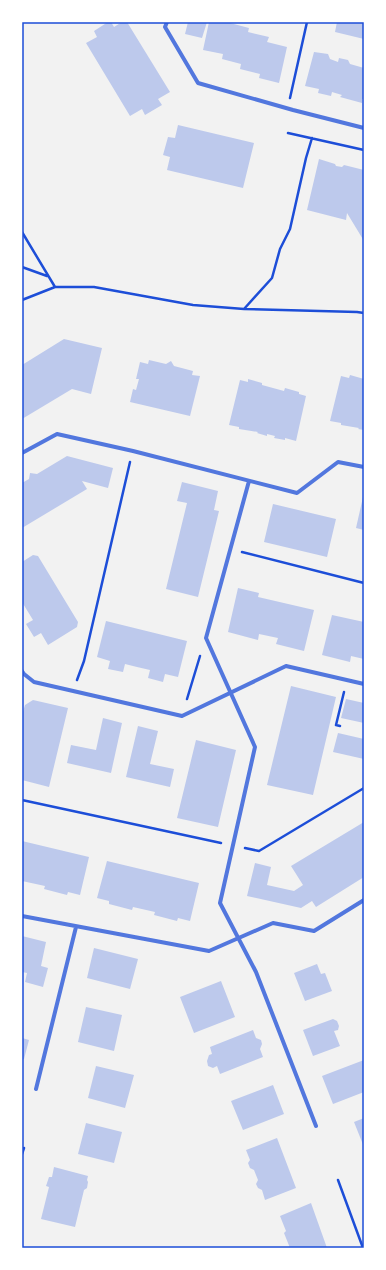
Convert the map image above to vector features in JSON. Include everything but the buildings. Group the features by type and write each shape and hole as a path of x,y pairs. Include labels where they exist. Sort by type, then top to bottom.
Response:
{"street":[{"path":"167,22 165,27 198,83 364,128"},
{"path":"22,453 57,434 133,451 297,493 338,462 364,467"},
{"path":"249,481 206,638 255,746 234,846 220,903 256,972 316,1126"},
{"path":"23,674 34,682 182,716 286,666 364,684"},
{"path":"22,916 209,951 273,923 314,931 364,900"},
{"path":"36,1089 76,927"}],"path":[{"path":"288,108 307,22"},
{"path":"288,133 364,150"},
{"path":"244,309 272,278 280,249 290,230 312,138"},
{"path":"22,232 55,288"},
{"path":"22,267 48,276"},
{"path":"22,300 55,288 94,287 193,305 244,309 364,313"},
{"path":"73,690 84,661 133,451"},
{"path":"231,549 364,582"},
{"path":"182,716 206,638"},
{"path":"340,726 336,725 346,680"},
{"path":"22,800 259,851 364,788"},
{"path":"22,1154 24,1148"},
{"path":"338,1180 363,1248"}]}
